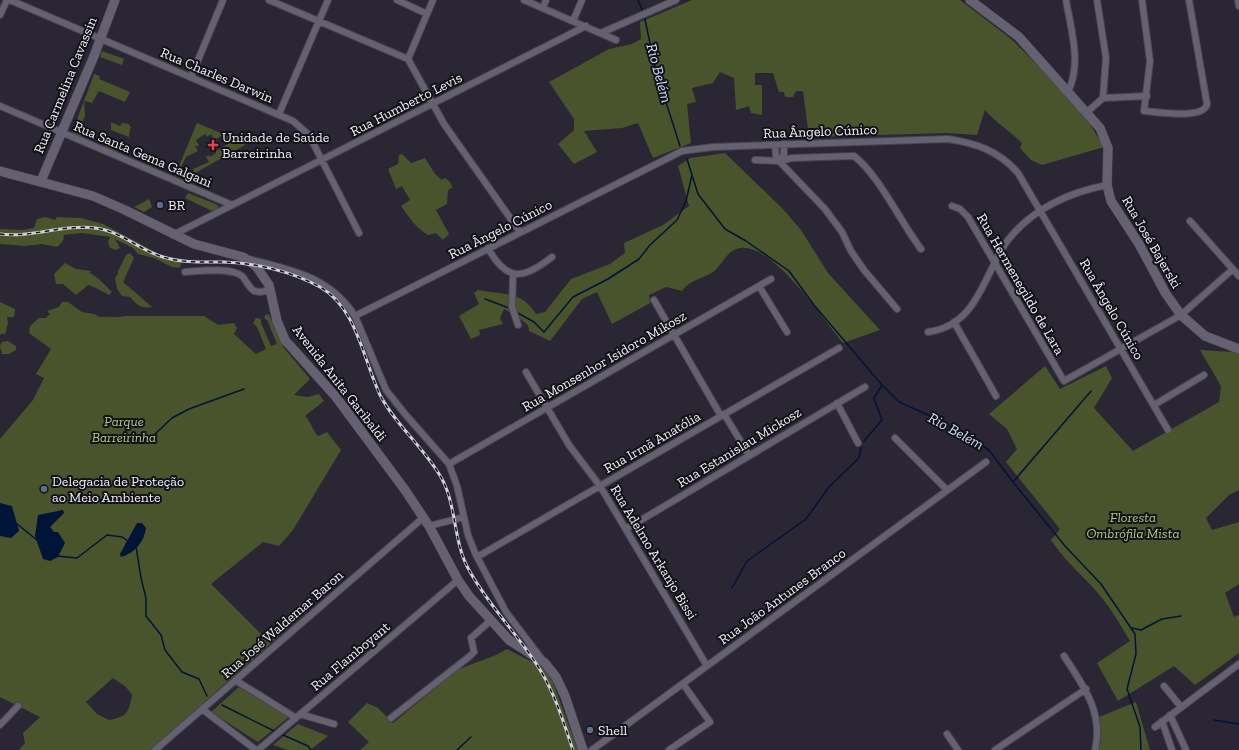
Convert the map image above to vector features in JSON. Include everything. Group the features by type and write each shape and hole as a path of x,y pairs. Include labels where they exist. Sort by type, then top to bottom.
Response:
{"main road":[{"name":"Rua Carmelina Cavassin","path":"41,181 62,133 115,0"},
{"name":"Rua José Bajerski","path":"970,0 1019,37 1100,128 1107,141 1109,161 1107,185 1116,210 1135,237 1166,294 1181,315 1205,336 1239,349"},
{"name":"Avenida Anita Garibaldi","path":"0,171 41,181 108,202 173,235 203,247 243,257 260,270 270,290 277,321 286,340 344,407 424,517 458,580 469,596 490,621 509,640 545,663 561,685 583,750"}],"street":[{"path":"0,15 6,0"},
{"name":"Rua Charles Darwin","path":"10,0 191,76 293,121 304,130 322,160 359,233"},
{"path":"191,76 223,0"},
{"path":"269,0 408,59 448,130 520,232"},
{"path":"279,114 328,0"},
{"path":"397,0 427,14"},
{"path":"408,59 433,0"},
{"path":"524,0 616,40"},
{"path":"543,8 546,0"},
{"path":"573,21 582,0"},
{"path":"601,33 676,0"},
{"path":"1066,0 1076,66 1072,84 1068,92"},
{"path":"1097,0 1106,58 1100,100"},
{"path":"1142,0 1150,61 1144,112 1196,114 1206,108 1189,0"},
{"path":"1238,0 1239,6"},
{"name":"Rua Humberto Levis","path":"173,235 586,26"},
{"path":"1087,112 1100,100 1146,96"},
{"name":"Rua Santa Gema Galgani","path":"0,106 232,205"},
{"name":"Rua Ângelo Cúnico","path":"355,316 682,151 707,147 948,139 973,144 990,150 1010,164 1024,181 1168,430"},
{"path":"780,161 784,155 784,144"},
{"path":"775,145 776,156 825,209 842,232 860,265 897,309"},
{"path":"755,160 780,161 792,158 854,156 877,183 921,249"},
{"path":"928,332 941,329 954,322 968,310 977,298 995,262 1015,232 1041,211 1076,192 1107,185"},
{"name":"Rua Hermenegildo de Lara","path":"952,206 960,209 968,217 1064,381 1121,349"},
{"path":"1190,221 1239,276"},
{"path":"488,248 502,268 513,275 520,275 533,271 552,257"},
{"path":"243,257 294,271 317,280 336,292 355,316 386,390 449,464 454,477 470,542 477,557 506,612 545,663"},
{"path":"1121,349 1181,315 1233,269"},
{"path":"185,272 234,272 242,276 254,291 260,292 270,290"},
{"path":"513,275 512,307 518,325"},
{"name":"Rua Monsenhor Isidoro Mikosz","path":"449,464 771,279"},
{"path":"759,286 787,332"},
{"path":"654,300 723,415 749,455"},
{"path":"954,322 996,396"},
{"name":"Rua Irmã Anatólia","path":"477,557 839,348"},
{"name":"Rua Adelmo Arkanjo Bissi","path":"526,372 569,445 600,486 707,666"},
{"path":"1154,405 1204,375"},
{"name":"Rua Estanislau Mickosz","path":"626,529 865,387"},
{"path":"837,403 858,443"},
{"path":"895,438 947,490"},
{"name":"Rua João Antunes Branco","path":"592,750 986,462"},
{"name":"Rua José Waldemar Baron","path":"155,750 424,517"},
{"path":"429,526 464,517"},
{"name":"Rua Flamboyant","path":"260,750 458,580"},
{"path":"391,718 470,656 474,652 471,638 490,621"},
{"path":"1064,656 1086,689 1092,703 1096,718 1097,735 1095,750"},
{"path":"1154,727 1239,664"},
{"path":"235,680 298,716 334,724"},
{"path":"669,750 710,722 684,684"},
{"path":"1164,686 1181,707"},
{"path":"995,750 1086,689"},
{"path":"0,725 18,706"},
{"path":"202,709 260,750"},
{"path":"1170,715 1186,750"},
{"path":"1162,722 1172,750"},
{"path":"947,734 958,750"}],"green space":[{"path":"692,0 960,0 1010,38 1048,75 1088,121 1104,147 1042,165 1031,160 1020,148 1022,143 985,110 977,135 948,133 809,137 803,91 796,91 793,97 785,97 784,92 779,92 773,73 755,73 755,85 762,85 762,115 751,113 749,106 736,110 734,78 720,72 713,83 692,88 696,102 687,104 691,143 653,158 638,123 622,128 584,131 597,152 574,164 558,144 574,130 574,119 549,82 609,49 632,44 641,39 640,22"},
{"path":"102,51 124,59 122,65 100,57"},
{"path":"94,74 100,76 99,79 130,92 125,102 99,91 92,103 84,101 85,116 78,132 83,137 95,144 72,133"},
{"path":"111,122 120,126 122,123 129,124 131,128 129,137 111,130"},
{"path":"197,123 244,143 245,145 181,181 187,170 190,174 194,171 193,169 209,162 206,157 209,155 210,157 216,153 216,151 229,143 223,135 214,140 211,134 207,137 205,134 196,140 199,146 195,146 198,151 186,157 175,179 174,178"},
{"path":"120,141 122,141 117,153 98,145 105,146 106,142 118,146"},
{"path":"725,153 782,208 801,230 828,273 880,330 843,343 809,299 778,266 762,254 747,248 734,250 713,272 689,284 682,291 666,287 649,295 650,303 612,324 597,292 582,299 550,341 529,331 528,325 504,309 500,318 503,324 479,330 480,335 471,339 459,316 479,304 474,293 478,290 517,297 530,306 536,314 545,312 571,279 610,264 625,253 624,243 663,225 689,206 678,166 690,158"},
{"path":"402,154 411,163 425,158 435,174 442,180 445,178 451,183 452,188 448,190 447,204 436,210 449,234 443,240 436,233 428,235 420,229 401,206 410,200 402,186 396,189 388,169 398,164 399,155"},
{"path":"188,193 218,205 219,209 212,211 185,198"},
{"path":"149,199 152,207 144,212 134,207"},
{"path":"46,217 55,220 57,217 81,218 103,224 159,254 178,260 181,263 180,268 172,267 154,258 138,254 133,248 115,239 120,248 116,250 110,248 108,242 110,237 82,233 64,235 63,241 57,247 42,244 25,246 0,244 0,229 22,230 34,228 37,219"},
{"path":"130,253 134,258 123,282 152,307 139,305 130,297 122,296 117,289 115,278 126,255"},
{"path":"65,263 76,269 91,271 90,273 99,279 112,292 109,295 88,285 76,295 63,284 56,284 54,274"},
{"path":"0,302 15,309 14,317 7,317 8,323 5,335 3,333 0,335"},
{"name":"Parque Barreirinha","path":"62,302 68,302 82,312 94,314 100,317 204,316 218,325 234,323 237,328 234,334 256,354 266,349 257,327 253,323 256,318 261,319 261,323 271,346 277,344 267,320 264,318 266,314 269,315 284,348 310,379 294,395 308,397 319,394 324,401 305,416 318,436 327,432 341,450 293,530 279,546 263,542 211,584 264,637 302,602 310,609 150,750 19,750 25,743 23,733 40,717 0,697 0,439 33,400 44,378 36,374 51,349 29,333 30,326 39,318 46,318 50,314 47,311 59,307","holes":["113,678 126,687 132,695 130,706 123,716 109,720 97,714 86,702"]},
{"path":"8,341 16,346 16,350 9,354 2,354 0,346 2,342"},
{"name":"Floresta Ombrófila Mista","path":"1200,350 1233,352 1239,354 1239,490 1229,495 1206,518 1212,530 1239,522 1239,584 1225,593 1234,617 1239,615 1239,653 1195,685 1174,666 1118,701 1097,663 1130,641 1102,598 1051,540 1060,529 1006,462 1017,449 1007,429 989,414 1045,366 1060,389 1106,366 1112,378 1094,408 1133,451 1219,402 1221,386"},
{"path":"507,649 542,667 552,680 578,750 360,750 369,742 348,722 367,703 378,708 393,723 456,671"},
{"path":"239,687 289,717 258,742 211,712"},
{"path":"1136,702 1150,750 1098,750 1101,740 1099,717"},
{"path":"298,724 328,736 310,750 288,750 273,745"}],"water":[{"path":"0,503 12,506 19,531 11,538 0,536"},
{"path":"63,510 64,513 50,527 54,532 58,532 65,543 58,557 50,561 43,559 35,536 38,515"},
{"path":"137,523 142,523 146,528 143,538 135,550 121,557 120,554"}],"waterway":[{"name":"Rio Belém","path":"638,0 643,12"},
{"name":"Rio Belém","path":"644,15 656,71 680,146"},
{"name":"Rio Belém","path":"687,159 698,194 725,229 746,241 789,271 814,305 882,385 899,402 944,422 989,450 1065,546 1101,584 1135,634 1136,654 1127,689 1140,727 1141,750"},
{"path":"516,312 534,322 544,332 573,297 608,279 639,259 650,245 677,220 686,201 692,175"},
{"path":"485,299 509,308"},
{"path":"864,441 882,420 874,398 882,385"},
{"path":"153,436 172,418 189,409 244,389"},
{"path":"1013,482 1091,391"},
{"path":"732,588 747,561 806,519 829,487 859,458 861,448"},
{"path":"17,524 37,540"},
{"path":"57,556 77,558 107,535 122,537 128,541"},
{"path":"136,546 146,598 146,616 161,635 165,650 182,672 199,679 207,696"},
{"path":"1132,628 1141,630 1162,619 1181,616"},
{"path":"222,705 274,731"},
{"path":"1214,720 1239,724"},
{"path":"283,735 308,746 311,750"},
{"path":"457,750 471,737"}],"railway":[{"path":"0,234 12,235 71,228 95,228 113,233 154,254 170,259 193,262 248,264 285,272 309,281 333,296 343,308 358,335 380,395 394,417 427,457 442,479 450,501 460,548 469,570 486,597 525,647 542,673 556,701 573,750"}],"place":[{"name":"Unidade de Saúde Barreirinha","path":"213,145"},
{"name":"BR","path":"160,205"},
{"name":"Delegacia de Proteção ao Meio Ambiente","path":"44,489"},
{"name":"Shell","path":"590,730"}]}
